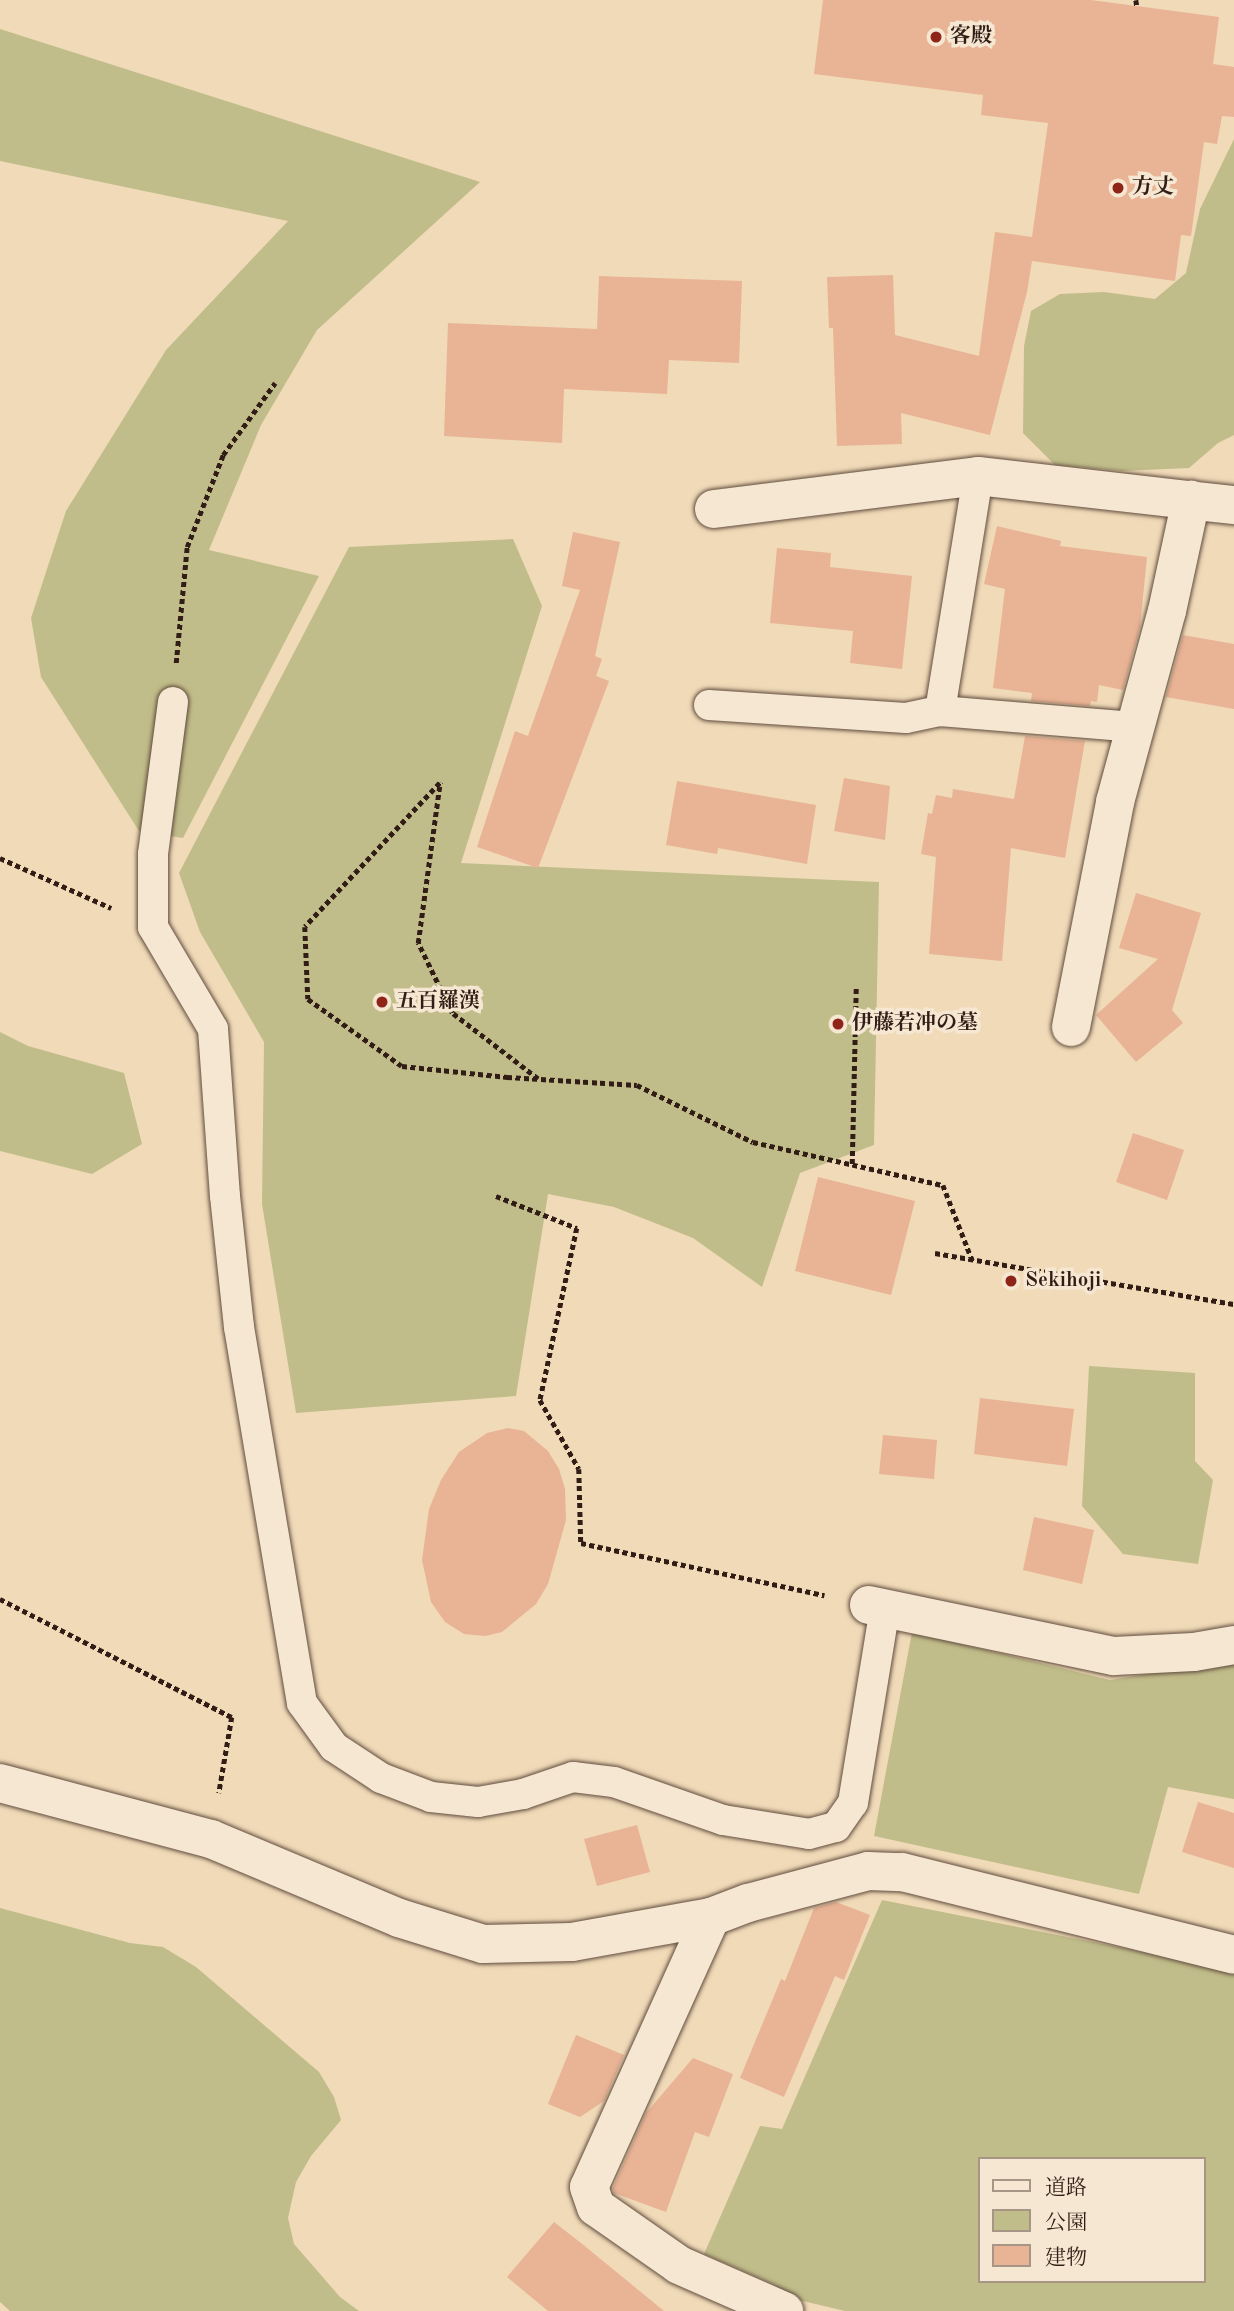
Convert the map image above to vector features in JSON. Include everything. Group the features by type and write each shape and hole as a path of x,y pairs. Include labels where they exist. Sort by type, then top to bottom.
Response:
{"street":[{"path":"715,509 978,476 1234,505"},
{"path":"1071,1027 1115,802 1133,727 1167,611 1191,500"},
{"path":"877,1606 1114,1656 1194,1652 1234,1645"},
{"path":"0,1783 211,1839 399,1918 483,1944 572,1942 711,1917 748,1903 868,1871 902,1872 1234,1955"},
{"path":"711,1917 589,2187 596,2207 679,2265 784,2311"}],"lane":[{"path":"940,712 978,476"},
{"path":"173,702 153,854 153,927 212,1029 239,1327 302,1703 334,1747 381,1778 432,1797 478,1802 523,1794 573,1777 614,1782 723,1820 808,1834 836,1827 853,1803 877,1606"},
{"path":"709,705 906,718 940,712 1133,727"}],"path":[{"path":"173,702 187,547 223,455 275,383"},
{"path":"538,1079 452,1013 418,943 440,783 305,927 308,999 401,1066 538,1079 637,1085 753,1142 943,1185 974,1262"},
{"path":"0,858 153,927"},
{"path":"852,1164 856,988"},
{"path":"496,1196 577,1228 540,1400 579,1469 581,1544 832,1596"},
{"path":"935,1253 974,1262 1234,1304"},
{"path":"0,1599 232,1717 211,1839"}],"green space":[{"path":"0,29 480,182 317,330 261,425 209,550 319,576 183,838 139,831 41,677 31,618 66,511 166,350 288,221 0,161"},
{"path":"1234,139 1234,435 1218,443 1189,468 1122,471 1055,465 1023,433 1024,346 1031,311 1060,294 1104,292 1155,299 1186,273 1200,209"},
{"path":"513,539 542,606 461,863 879,882 874,1145 800,1173 762,1287 693,1238 614,1207 548,1194 516,1396 296,1413 262,1204 264,1042 200,932 179,873 349,547"},
{"path":"0,1032 28,1046 124,1073 142,1144 92,1174 0,1151"},
{"path":"1089,1366 1195,1373 1195,1461 1213,1480 1198,1564 1123,1554 1082,1506"},
{"path":"912,1632 1110,1680 1234,1660 1234,1799 1168,1787 1139,1894 874,1836"},
{"path":"882,1900 1133,1950 1234,1974 1234,2311 845,2311 786,2297 775,2285 704,2254 760,2126 782,2129"},
{"path":"0,1908 130,1943 163,1947 196,1967 319,2072 334,2097 341,2120 311,2156 296,2182 288,2218 294,2244 340,2297 359,2311 10,2311 0,2302"}],"building":[{"path":"823,0 1091,0 1219,17 1213,64 1234,67 1234,117 1222,116 1217,144 1204,142 1191,236 1181,235 1175,281 1032,261 1027,292 990,435 901,413 902,444 837,446 833,328 829,328 827,277 893,275 895,335 979,356 995,232 1032,237 1048,123 981,115 983,95 814,74"},
{"path":"599,276 742,281 739,363 669,360 667,394 564,389 562,443 444,436 448,323 597,329"},
{"path":"997,526 1061,541 1060,546 1147,557 1140,627 1123,690 1099,685 1097,702 1091,701 1090,706 1031,701 1032,693 993,688 1005,589 984,584"},
{"path":"573,532 620,542 595,656 602,659 596,676 609,681 538,868 477,847 515,731 528,736 580,590 562,586"},
{"path":"777,548 831,553 830,567 912,576 902,669 850,663 853,631 770,623"},
{"path":"1183,635 1234,644 1234,709 1166,697"},
{"path":"1025,736 1085,741 1065,858 1011,848 1002,961 929,954 936,857 921,854 928,813 932,814 936,795 952,798 953,789 1014,799"},
{"path":"844,778 890,786 885,840 834,831"},
{"path":"677,781 816,805 807,864 718,848 717,854 666,845"},
{"path":"1136,893 1201,913 1172,1010 1183,1023 1136,1062 1096,1015 1158,959 1119,948"},
{"path":"1133,1133 1184,1150 1167,1200 1116,1182"},
{"path":"818,1177 915,1201 891,1295 795,1271"},
{"path":"980,1398 1074,1409 1067,1466 974,1454"},
{"path":"508,1428 524,1431 548,1451 559,1469 565,1489 566,1520 548,1584 536,1604 502,1632 485,1636 464,1634 445,1622 431,1602 422,1560 429,1509 441,1480 459,1452 487,1433"},
{"path":"883,1435 937,1440 934,1479 879,1474"},
{"path":"1034,1517 1094,1530 1082,1584 1023,1570"},
{"path":"1198,1802 1234,1813 1234,1868 1182,1852"},
{"path":"637,1825 650,1872 597,1886 584,1839"},
{"path":"836,1902 870,1915 844,1980 835,1976 784,2097 740,2078 781,1979 785,1981 814,1908"},
{"path":"576,2035 624,2055 604,2101 580,2117 548,2104"},
{"path":"693,2058 733,2074 709,2137 695,2132 666,2212 614,2193 613,2188 646,2113"},
{"path":"554,2222 664,2311 548,2311 507,2277"}],"place":[{"name":"客殿","path":"936,37"},
{"name":"方丈","path":"1118,188"},
{"name":"五百羅漢","path":"382,1002"},
{"name":"伊藤若冲の墓","path":"838,1024"},
{"name":"Sekihoji","path":"1011,1281"}]}
